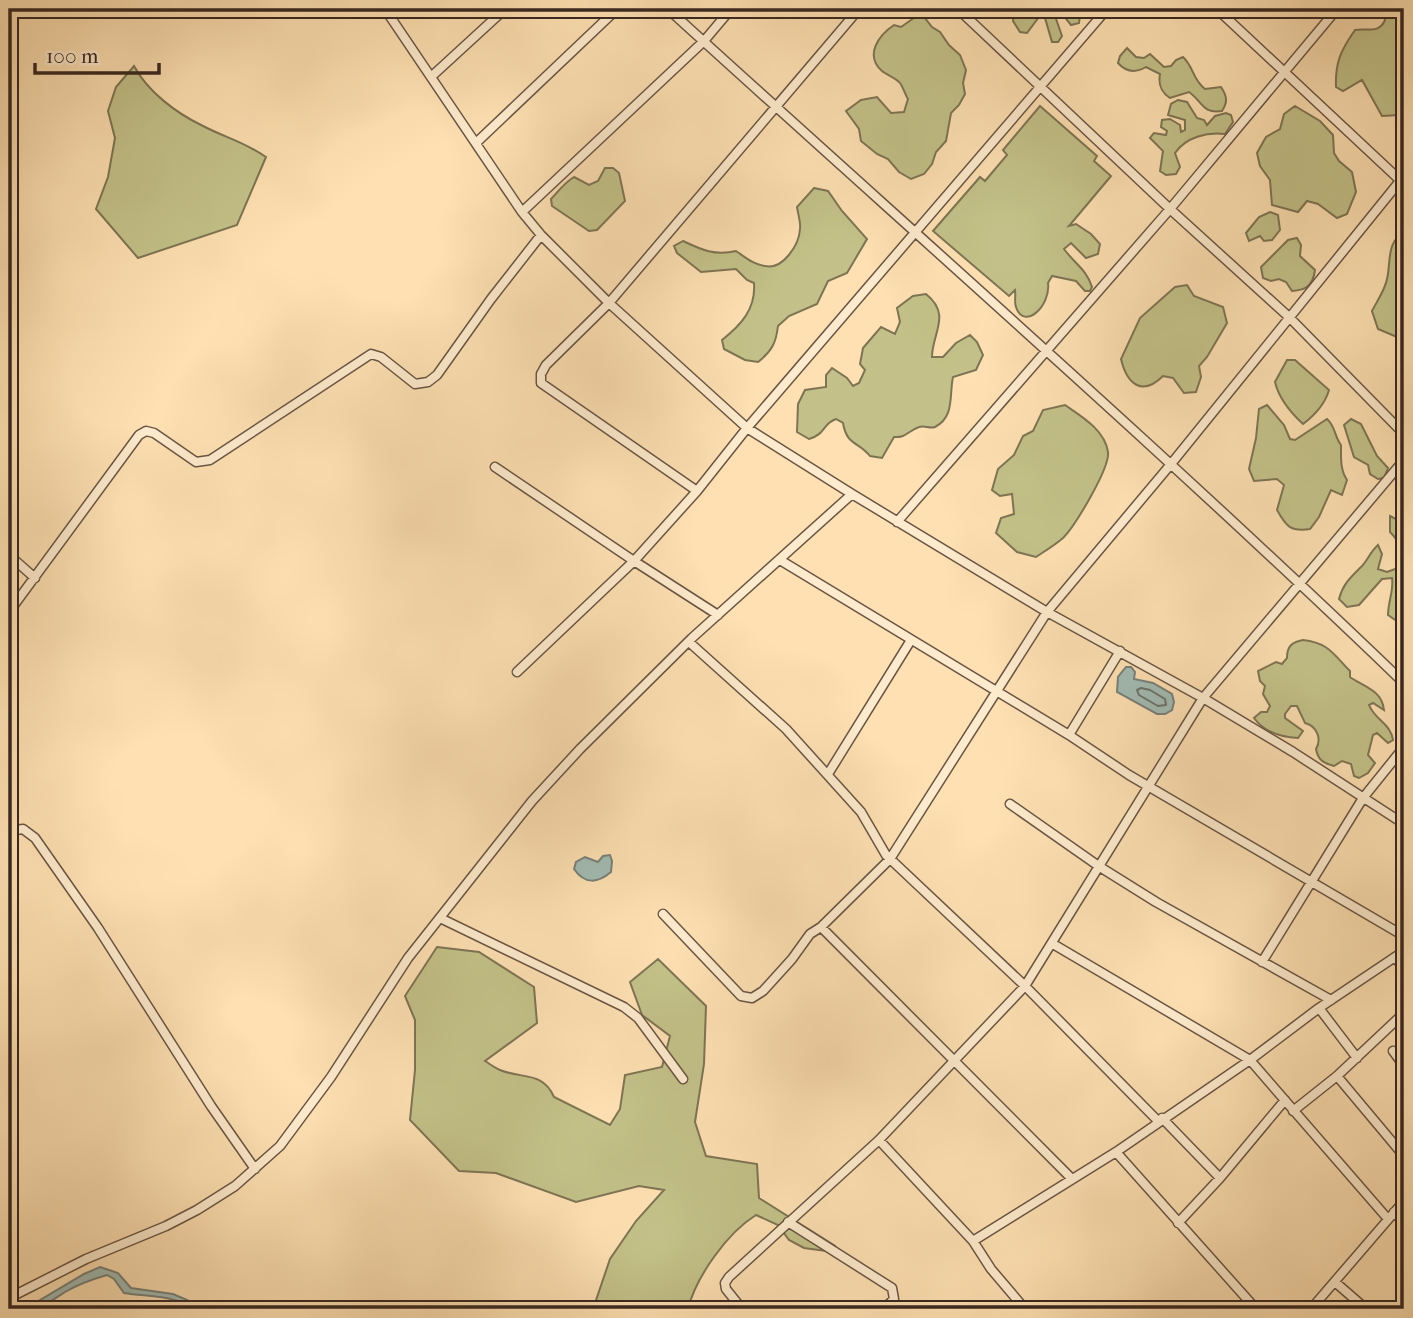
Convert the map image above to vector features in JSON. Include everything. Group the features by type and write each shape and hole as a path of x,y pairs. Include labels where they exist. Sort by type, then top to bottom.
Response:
{"street":[{"path":"384,9 477,142 522,212 541,235 609,303 747,428 1047,612 1203,698 1404,824"},
{"path":"432,76 505,9"},
{"path":"477,142 617,9"},
{"path":"668,9 915,234 1047,349 1300,582 1404,683"},
{"path":"522,212 704,41 731,9"},
{"path":"697,491 541,383 541,374 546,365 609,303 859,9"},
{"path":"958,9 1289,317 1404,434"},
{"path":"516,672 634,561 697,491 747,428 1107,9"},
{"path":"663,914 741,996 752,998 764,991 792,959 803,941 821,927 890,859 1047,612 1403,180 1217,9"},
{"path":"897,522 1170,209 1337,9"},
{"path":"9,612 139,435 146,431 154,433 196,462 211,460 371,354 381,357 415,384 428,382 437,375 541,235"},
{"path":"742,1309 726,1289 725,1283 879,1140 1025,986 1203,698 1404,460"},
{"path":"495,467 718,615"},
{"path":"9,1298 77,1263 166,1226 197,1210 234,1186 280,1146 299,1122 408,958 533,801 580,749 689,642 852,494"},
{"path":"9,555 35,578"},
{"path":"780,560 1149,785 1404,936"},
{"path":"828,774 911,640"},
{"path":"689,642 786,729 828,774 861,812 890,859 1025,986 1220,1178"},
{"path":"1069,735 1120,651"},
{"path":"1262,962 1363,797 1404,747"},
{"path":"1010,804 1100,867 1156,902 1331,1000"},
{"path":"9,831 16,828 35,838 98,928 211,1106 255,1169"},
{"path":"440,918 624,1007 638,1018 683,1079"},
{"path":"821,927 1072,1179"},
{"path":"1053,944 1250,1060 1293,1111 1391,1216 1404,1223"},
{"path":"973,1241 1116,1152 1404,951"},
{"path":"1395,957 1404,969"},
{"path":"1319,1008 1357,1058"},
{"path":"1293,1111 1337,1076 1404,1013"},
{"path":"1393,1051 1404,1066"},
{"path":"1337,1076 1404,1156"},
{"path":"1178,1223 1220,1178 1284,1100"},
{"path":"879,1140 973,1241 991,1269 1025,1309"},
{"path":"1116,1152 1256,1309"},
{"path":"1311,1309 1404,1201"},
{"path":"788,1222 892,1288 894,1299 884,1309"},
{"path":"1335,1282 1366,1309"}],"shaded area":[{"path":"1038,9 1072,9 1080,15 1079,23 1071,25 1060,11 1054,13 1062,36 1058,42 1052,42 1045,18 1039,17 1027,33 1020,32 1013,21 1014,13 1033,14"},
{"path":"1386,9 1404,9 1404,102 1400,115 1382,116 1362,80 1343,91 1336,87 1336,78 1340,57 1355,30 1379,27 1385,20 1383,14"},
{"path":"921,13 960,55 966,70 963,83 965,94 951,113 946,141 936,152 932,164 924,174 911,179 861,141 859,129 846,111 861,100 877,97 891,113 904,112 908,99 902,86 877,65 874,52 888,29 894,25 901,27"},
{"path":"1127,48 1136,57 1144,58 1150,54 1164,67 1171,66 1183,57 1205,89 1221,87 1226,99 1222,111 1206,109 1189,92 1170,98 1161,88 1160,74 1146,67 1135,71 1124,68 1118,63"},
{"path":"134,66 147,85 173,108 193,121 266,157 237,225 138,258 96,209 108,177 115,138 108,111 116,87"},
{"path":"1178,100 1187,102 1197,118 1204,120 1207,125 1215,116 1226,113 1231,115 1233,122 1225,134 1204,135 1185,143 1175,153 1180,167 1176,174 1166,175 1160,171 1163,151 1150,138 1154,133 1166,135 1167,131 1161,127 1162,120 1170,119 1180,125 1181,132 1185,130 1185,120 1168,115 1171,104"},
{"path":"1040,106 1097,156 1094,161 1111,176 1069,226 1076,224 1091,234 1100,244 1098,254 1086,258 1071,243 1064,249 1087,276 1092,287 1090,291 1085,291 1076,281 1052,276 1041,307 1036,313 1025,317 1016,307 1015,290 1009,296 933,231 980,177 985,181 1007,155 1003,150"},
{"path":"1295,106 1320,121 1333,135 1334,153 1352,172 1356,192 1347,214 1337,218 1318,204 1307,201 1298,212 1272,205 1270,180 1260,166 1257,153 1266,137 1280,129 1284,114"},
{"path":"605,168 613,168 619,173 625,201 597,230 589,231 552,206 551,199 570,179 574,177 589,185 598,181"},
{"path":"814,188 828,191 867,239 847,273 828,281 817,304 789,316 778,326 774,342 767,354 758,362 745,360 724,349 722,340 750,309 754,283 736,269 701,272 677,253 674,246 683,241 709,251 736,251 761,265 778,264 789,255 797,242 800,227 797,207"},
{"path":"1270,212 1278,215 1280,230 1272,240 1264,241 1260,236 1249,241 1246,233 1259,217"},
{"path":"1404,232 1404,340 1378,329 1372,311 1386,283 1394,241"},
{"path":"1297,238 1301,245 1300,256 1315,270 1308,286 1292,291 1286,282 1263,278 1261,267 1288,240"},
{"path":"1187,285 1194,296 1223,307 1227,323 1199,366 1201,377 1196,392 1184,393 1173,378 1163,376 1148,386 1136,385 1127,375 1121,359 1140,318 1175,287"},
{"path":"926,294 938,309 939,317 932,357 943,357 956,343 970,335 983,355 976,370 953,377 946,418 935,427 923,426 894,437 882,458 870,456 847,436 843,423 836,419 809,439 797,432 798,404 805,390 826,387 826,375 832,368 847,378 853,386 859,383 865,370 860,364 863,348 881,327 895,334 900,322 897,308 913,296"},
{"path":"1287,360 1295,360 1329,390 1319,409 1303,424 1286,405 1275,382"},
{"path":"1065,405 1097,430 1106,444 1107,460 1091,496 1068,532 1060,541 1036,557 1017,552 996,533 1001,518 1014,514 1012,494 1000,496 992,490 998,469 1014,455 1023,436 1033,431 1043,410"},
{"path":"1267,405 1284,425 1290,439 1295,440 1327,419 1341,445 1342,468 1347,480 1342,495 1331,490 1319,517 1310,529 1293,529 1286,524 1277,510 1284,485 1277,479 1254,481 1249,469 1259,409"},
{"path":"1351,419 1361,424 1377,456 1388,468 1384,478 1378,479 1370,474 1368,465 1354,457 1344,425"},
{"path":"1390,516 1404,523 1404,626 1388,615 1392,578 1382,579 1359,605 1347,607 1339,599 1347,582 1378,545 1382,554 1378,569 1387,572 1398,568 1400,548 1390,532"},
{"path":"1303,640 1312,641 1330,650 1350,671 1350,677 1376,693 1383,703 1384,710 1373,703 1369,705 1389,730 1393,740 1388,743 1377,733 1373,735 1368,755 1375,763 1368,773 1359,778 1354,776 1351,764 1342,761 1334,766 1320,758 1316,749 1317,733 1305,723 1297,706 1291,706 1285,718 1303,731 1298,738 1273,733 1254,718 1261,712 1267,712 1270,706 1263,694 1265,686 1260,681 1258,671 1276,662 1282,664 1291,645"},
{"path":"437,947 479,952 534,987 537,1023 485,1061 508,1073 538,1079 554,1097 610,1125 620,1109 625,1075 662,1067 670,1036 642,1015 630,982 658,959 706,1006 704,1064 695,1122 706,1156 757,1164 759,1198 835,1246 833,1252 804,1248 789,1240 778,1225 756,1215 734,1233 714,1257 698,1283 688,1309 593,1309 610,1259 636,1221 664,1190 639,1186 576,1202 496,1173 459,1171 410,1120 415,1070 415,1020 405,996"}],"water":[{"path":"1126,667 1131,667 1135,672 1134,679 1153,683 1172,694 1172,710 1157,714 1117,692 1118,677"},
{"path":"610,855 611,872 596,880 583,878 574,869 576,862 585,857 598,862 603,856"},
{"path":"100,1267 118,1273 131,1288 173,1294 192,1302 200,1309 168,1298 124,1293 114,1279 107,1275 75,1287 41,1306 25,1309"}]}
